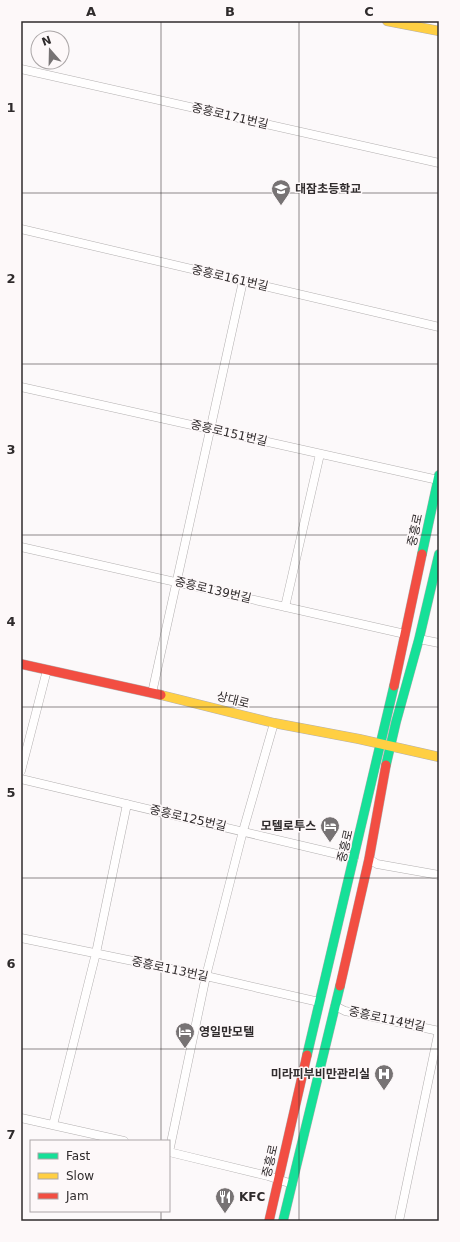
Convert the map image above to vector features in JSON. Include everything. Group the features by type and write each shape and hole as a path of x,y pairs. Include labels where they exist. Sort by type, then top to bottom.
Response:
{"main road":[{"path":"387,21 439,31"},
{"name":"중흥로","path":"269,1221 319,1002 381,744 438,478"},
{"name":"중흥로","path":"283,1221 369,859 382,785 391,746 419,639 439,554"},
{"name":"상대로","path":"21,664 152,693 274,723 439,757"}],"street":[{"name":"중흥로171번길","path":"21,69 439,163"},
{"name":"중흥로161번길","path":"21,230 439,327"},
{"path":"152,693 243,281"},
{"name":"중흥로151번길","path":"21,387 320,454 438,478"},
{"path":"285,607 320,454"},
{"name":"중흥로139번길","path":"21,547 405,634"},
{"path":"419,639 439,643"},
{"path":"21,771 47,670"},
{"path":"170,1147 206,976 243,831 274,723"},
{"name":"중흥로125번길","path":"21,779 354,858"},
{"path":"53,1125 96,953 127,804"},
{"path":"369,859 377,864 439,876"},
{"name":"중흥로113번길","path":"21,938 206,976 319,1002"},
{"name":"중흥로114번길","path":"335,1006 345,1011 439,1030"},
{"path":"399,1221 439,1030"},
{"path":"21,1118 108,1139"},
{"path":"170,1152 279,1179 292,1184"}],"traffic: fast":[{"path":"422,554 439,475"},
{"path":"386,765 396,722 419,639 439,554"},
{"path":"307,1055 394,686"},
{"path":"283,1221 340,986"}],"traffic: slow":[{"path":"387,21 439,31"},
{"path":"161,695 274,723 359,739 439,757"}],"traffic: jam":[{"path":"394,686 422,554"},
{"path":"21,664 161,695"},
{"path":"340,986 369,859 386,765"},
{"path":"269,1221 307,1055"}],"place":[{"name":"대잠초등학교","path":"281,206"},
{"name":"모텔로투스","path":"330,843"},
{"name":"영일만모텔","path":"185,1049"},
{"name":"미라피부비만관리실","path":"384,1091"},
{"name":"KFC","path":"225,1214"}]}
